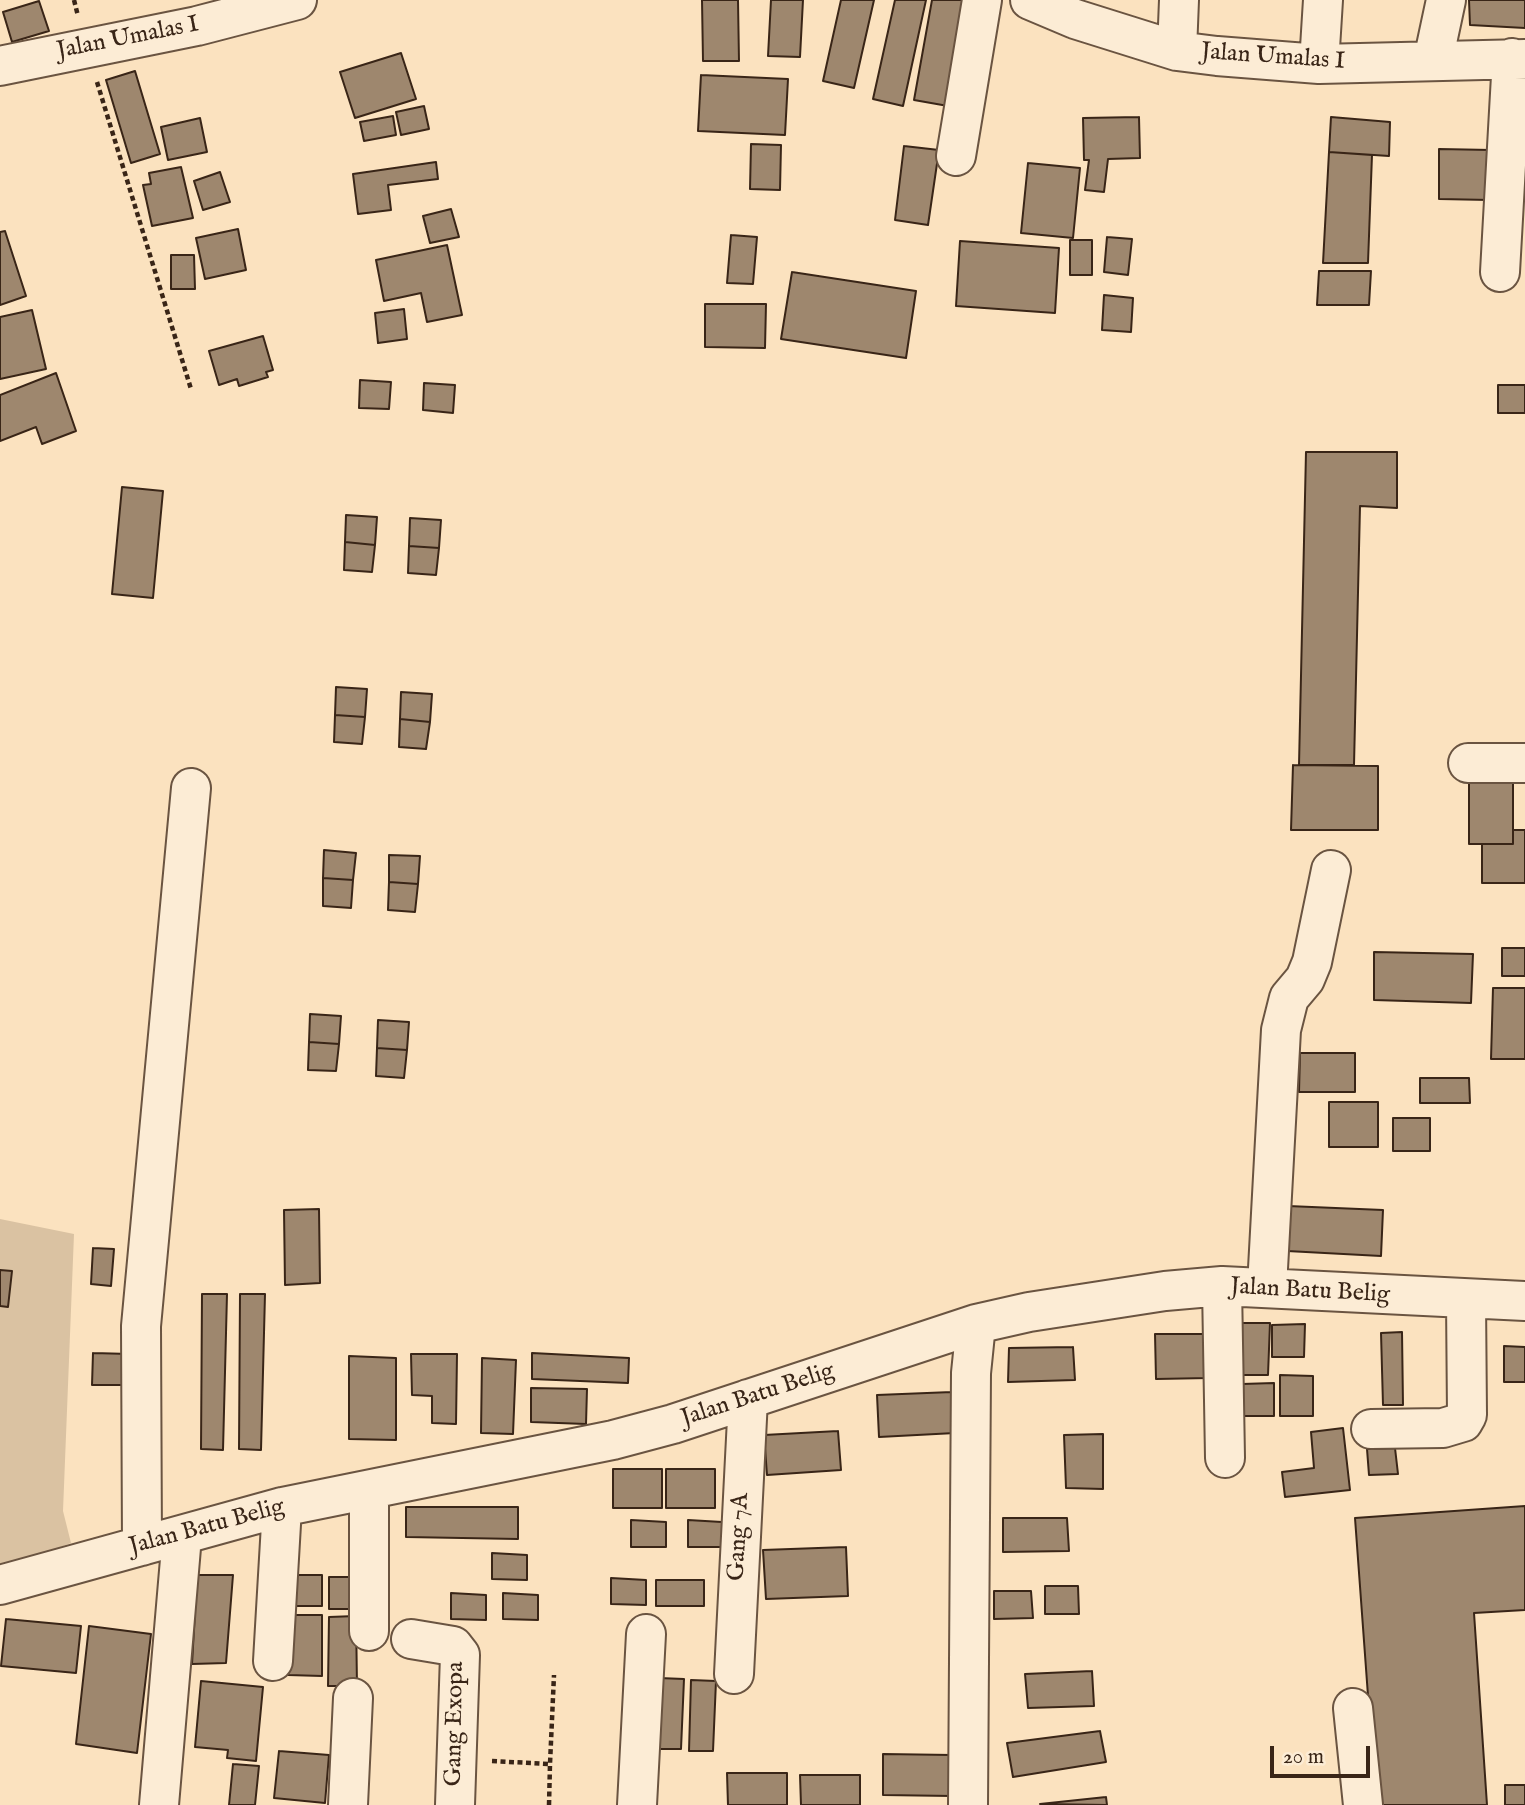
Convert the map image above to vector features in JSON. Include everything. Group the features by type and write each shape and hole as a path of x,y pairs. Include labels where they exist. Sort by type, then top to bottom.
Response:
{"street":[{"name":"Jalan Umalas I","path":"0,66 86,47 194,13 297,0"},
{"path":"956,156 982,0"},
{"name":"Jalan Umalas I","path":"1030,0 1077,10 1177,51 1319,64 1518,58"},
{"path":"1177,51 1179,0"},
{"path":"1319,64 1323,0"},
{"path":"1433,61 1447,0"},
{"path":"1500,272 1518,58"},
{"path":"1468,763 1525,763"},
{"path":"142,1546 141,1326 191,788"},
{"path":"1267,1287 1281,1030 1289,998 1305,979 1312,962 1331,870"},
{"path":"1222,1286 1225,1458"},
{"name":"Jalan Batu Belig","path":"0,1585 282,1507 613,1440 976,1324 1029,1312 1165,1291 1222,1286 1525,1301"},
{"path":"1371,1429 1443,1428 1463,1422 1467,1415 1466,1300"},
{"path":"968,1805 971,1373 976,1324"},
{"name":"Gang 7A","path":"734,1674 748,1399"},
{"path":"369,1490 369,1630"},
{"path":"273,1661 282,1507"},
{"path":"159,1805 182,1536"},
{"path":"637,1805 646,1634"},
{"name":"Gang Exopa","path":"411,1639 445,1644 458,1650 455,1805"},
{"path":"348,1805 353,1698"},
{"path":"1353,1708 1363,1805"}],"path":[{"path":"74,0 191,388"},
{"path":"549,1805 554,1675"},
{"path":"456,1759 550,1764"}],"shaded area":[{"path":"0,1219 74,1234 63,1511 71,1543 0,1570"}],"building":[{"path":"702,0 738,0 739,61 703,61"},
{"path":"771,0 803,0 800,57 768,56"},
{"path":"841,0 874,0 854,88 823,81"},
{"path":"895,0 926,0 903,106 873,99"},
{"path":"932,0 967,0 948,106 914,100"},
{"path":"1469,0 1525,0 1525,28 1470,25"},
{"path":"39,1 49,31 12,42 3,12"},
{"path":"401,53 416,99 355,118 340,72"},
{"path":"135,71 160,154 131,163 106,80"},
{"path":"701,75 788,79 785,135 698,131"},
{"path":"424,106 429,129 401,135 396,112"},
{"path":"393,116 396,135 364,141 360,122"},
{"path":"1139,117 1140,158 1108,159 1104,192 1085,190 1089,160 1084,160 1083,118"},
{"path":"1331,117 1390,122 1389,156 1329,152"},
{"path":"200,118 207,152 168,160 161,127"},
{"path":"751,144 781,145 780,190 750,189"},
{"path":"904,146 939,150 928,225 895,220"},
{"path":"1439,149 1491,150 1490,200 1439,199"},
{"path":"1329,152 1372,155 1368,263 1323,263"},
{"path":"436,162 438,179 388,185 391,210 358,214 353,174"},
{"path":"1028,163 1080,168 1073,238 1021,233"},
{"path":"181,167 193,218 152,226 143,185 151,184 149,173"},
{"path":"220,172 230,202 203,210 194,181"},
{"path":"451,209 459,237 430,243 423,216"},
{"path":"238,229 246,270 205,279 196,238"},
{"path":"5,231 26,296 0,305 0,232"},
{"path":"731,235 757,237 753,284 727,283"},
{"path":"1107,237 1132,239 1128,275 1104,272"},
{"path":"1070,240 1092,240 1092,275 1070,275"},
{"path":"960,241 1059,248 1055,313 956,306"},
{"path":"447,245 462,315 427,322 421,293 384,301 376,260"},
{"path":"171,255 194,255 195,289 171,289"},
{"path":"1319,271 1371,271 1369,305 1317,305"},
{"path":"792,272 916,291 906,358 781,339"},
{"path":"1104,295 1133,298 1131,332 1102,330"},
{"path":"705,304 766,304 765,348 705,347"},
{"path":"404,309 407,339 378,343 375,313"},
{"path":"32,310 46,369 0,379 0,317"},
{"path":"263,336 273,370 266,372 268,377 239,386 237,379 219,385 209,351"},
{"path":"56,373 76,431 42,444 36,427 0,441 0,395"},
{"path":"360,380 391,382 389,409 359,408"},
{"path":"424,383 455,385 453,413 423,410"},
{"path":"1498,385 1525,385 1525,413 1498,413"},
{"path":"1306,452 1397,452 1397,508 1360,506 1354,765 1299,765"},
{"path":"122,487 163,491 153,598 112,594"},
{"path":"346,515 377,517 375,545 345,542"},
{"path":"410,518 441,520 439,548 409,546"},
{"path":"345,542 375,545 372,572 344,570"},
{"path":"409,546 439,548 436,575 408,573"},
{"path":"336,687 367,689 365,717 335,715"},
{"path":"401,692 432,694 430,722 400,719"},
{"path":"335,715 365,717 362,744 334,742"},
{"path":"400,719 430,722 426,749 399,747"},
{"path":"1293,765 1378,766 1378,830 1291,830"},
{"path":"1469,776 1513,776 1513,844 1469,844"},
{"path":"1513,830 1525,830 1525,883 1482,883 1482,844 1513,844"},
{"path":"324,850 356,853 353,880 323,878"},
{"path":"389,855 420,856 418,884 389,882"},
{"path":"323,878 353,880 351,908 323,906"},
{"path":"389,882 418,884 415,912 388,910"},
{"path":"1502,948 1525,948 1525,976 1502,976"},
{"path":"1374,952 1473,954 1471,1003 1374,1000"},
{"path":"1493,988 1525,988 1525,1059 1491,1059"},
{"path":"310,1014 341,1016 339,1044 309,1042"},
{"path":"378,1020 409,1022 407,1050 377,1048"},
{"path":"309,1042 339,1044 336,1071 308,1070"},
{"path":"377,1048 407,1050 404,1078 376,1076"},
{"path":"1300,1053 1355,1053 1355,1092 1299,1092"},
{"path":"1420,1078 1469,1078 1470,1103 1420,1103"},
{"path":"1329,1102 1378,1102 1378,1147 1329,1147"},
{"path":"1393,1118 1430,1118 1430,1151 1393,1151"},
{"path":"1288,1206 1383,1210 1381,1256 1287,1251"},
{"path":"319,1209 320,1283 285,1285 284,1210"},
{"path":"93,1248 114,1249 111,1286 91,1284"},
{"path":"0,1270 12,1271 8,1307 0,1306"},
{"path":"202,1294 227,1294 223,1450 201,1449"},
{"path":"240,1294 265,1294 261,1450 239,1449"},
{"path":"1242,1323 1270,1323 1268,1375 1242,1375"},
{"path":"1305,1324 1304,1357 1272,1357 1272,1325"},
{"path":"1402,1332 1403,1405 1383,1405 1381,1333"},
{"path":"1155,1334 1208,1334 1209,1378 1156,1379"},
{"path":"1504,1346 1525,1347 1525,1382 1504,1382"},
{"path":"1073,1347 1075,1380 1008,1382 1009,1348"},
{"path":"93,1353 130,1354 129,1385 92,1385"},
{"path":"532,1353 629,1358 628,1383 532,1379"},
{"path":"411,1354 457,1354 456,1424 432,1423 432,1396 412,1395"},
{"path":"349,1356 396,1358 396,1440 349,1439"},
{"path":"482,1358 516,1360 513,1434 481,1433"},
{"path":"1280,1375 1313,1376 1313,1416 1280,1416"},
{"path":"1274,1383 1274,1416 1242,1416 1242,1384"},
{"path":"531,1388 587,1389 586,1424 531,1422"},
{"path":"952,1392 955,1433 879,1437 877,1395"},
{"path":"1343,1428 1350,1490 1285,1497 1282,1472 1314,1468 1311,1432"},
{"path":"838,1431 841,1470 767,1475 764,1435"},
{"path":"1103,1434 1103,1489 1066,1488 1064,1435"},
{"path":"1395,1448 1398,1474 1369,1475 1367,1449"},
{"path":"613,1469 662,1469 662,1508 613,1508"},
{"path":"666,1469 715,1469 715,1508 666,1508"},
{"path":"1525,1506 1525,1610 1474,1613 1487,1805 1376,1805 1355,1518"},
{"path":"406,1507 518,1507 518,1539 406,1537"},
{"path":"1003,1518 1067,1518 1069,1551 1003,1552"},
{"path":"631,1520 666,1522 666,1547 631,1547"},
{"path":"688,1520 722,1522 722,1547 688,1547"},
{"path":"846,1547 848,1596 766,1599 763,1550"},
{"path":"492,1553 527,1555 527,1580 492,1579"},
{"path":"197,1575 233,1575 226,1663 192,1664"},
{"path":"293,1575 322,1575 322,1606 293,1606"},
{"path":"329,1577 357,1577 357,1609 329,1609"},
{"path":"611,1578 646,1580 646,1605 611,1604"},
{"path":"656,1580 704,1580 704,1606 656,1606"},
{"path":"1045,1586 1078,1586 1079,1614 1045,1614"},
{"path":"994,1591 1031,1591 1033,1618 994,1619"},
{"path":"451,1593 486,1595 486,1620 451,1619"},
{"path":"503,1593 538,1595 538,1620 503,1619"},
{"path":"289,1615 322,1615 322,1676 288,1675"},
{"path":"356,1616 357,1686 328,1686 329,1617"},
{"path":"6,1619 81,1626 76,1673 1,1666"},
{"path":"89,1626 151,1634 137,1753 76,1744"},
{"path":"1092,1671 1094,1706 1028,1708 1025,1674"},
{"path":"659,1678 684,1679 681,1749 656,1749"},
{"path":"691,1680 716,1681 713,1751 689,1751"},
{"path":"201,1681 263,1687 256,1761 227,1758 228,1750 195,1747"},
{"path":"1100,1731 1106,1762 1013,1777 1007,1743"},
{"path":"279,1751 329,1755 325,1803 274,1798"},
{"path":"883,1754 952,1755 952,1796 883,1795"},
{"path":"233,1764 259,1766 255,1805 229,1805"},
{"path":"727,1773 787,1773 787,1805 728,1805"},
{"path":"800,1775 860,1775 860,1805 801,1805"},
{"path":"1505,1785 1525,1785 1525,1805 1505,1805"},
{"path":"1106,1797 1107,1805 1040,1804"}]}
